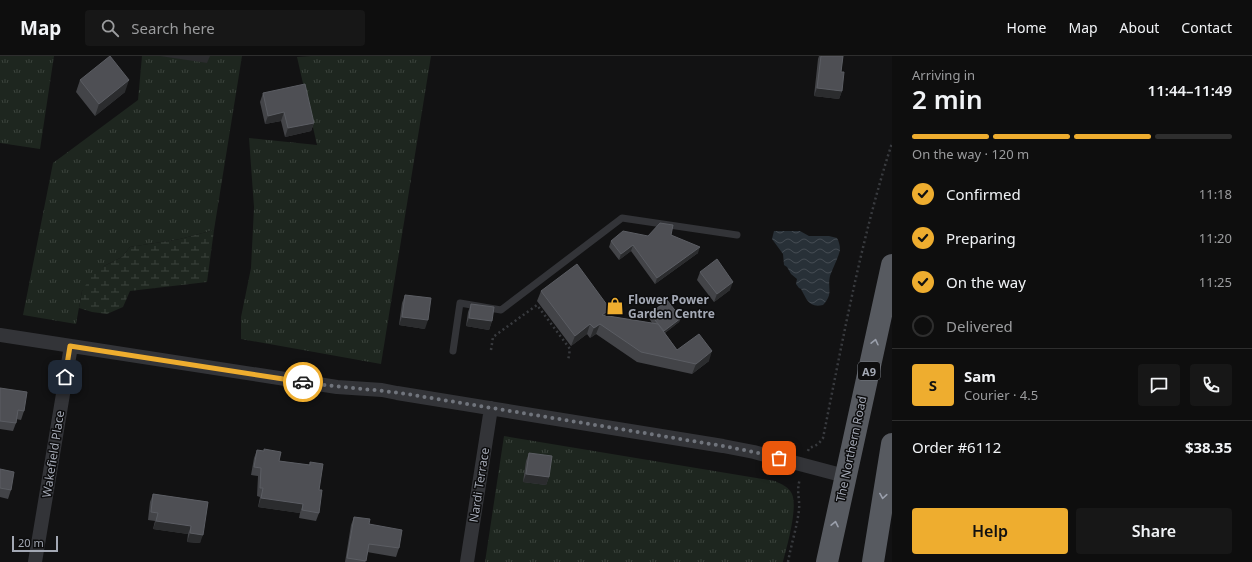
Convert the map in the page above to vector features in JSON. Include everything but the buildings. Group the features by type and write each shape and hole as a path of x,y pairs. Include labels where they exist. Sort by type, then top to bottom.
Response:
{"highway":[{"name":"The Northern Road","path":"827,562 892,265"},
{"path":"873,562 892,444"}],"street":[{"path":"0,335 338,387 382,390 731,447 845,476"},
{"name":"Wakefield Place","path":"34,562 70,346"},
{"name":"Nardi Terrace","path":"467,562 491,408"}],"lane":[{"path":"453,351 460,303 501,310 622,218 737,235"}],"path":[{"path":"807,456 809,448 816,446 823,438 859,260 876,193 892,143"},
{"path":"491,350 493,337 537,305 541,308 570,349 568,361"},
{"path":"788,562 799,511 797,490 798,484"}],"green space":[{"path":"0,56 54,56 40,149 0,143"},
{"path":"142,56 242,56 214,230 180,239 130,247 122,257 104,266 82,291 76,324 23,315 53,163 138,100"},
{"path":"431,56 381,364 241,339 241,317 251,268 254,207 249,138 317,145 297,57"},
{"path":"214,230 207,282 130,291 123,307 107,314 79,308 82,291 92,275 104,266 122,257 130,247 180,239"},
{"path":"504,436 775,481 789,489 794,500 793,517 783,562 485,562"}],"water":[{"path":"774,231 800,231 809,236 829,236 837,238 840,250 829,280 829,294 823,305 818,306 811,304 796,284 797,279 784,265 783,254 772,239"}],"way so far":[{"path":"303,382 338,387 382,390 723,446 779,458"}],"place":[{"name":"Flower Power Garden Centre","path":"615,306"}],"route":[{"path":"65,377 70,346 303,382"}]}
